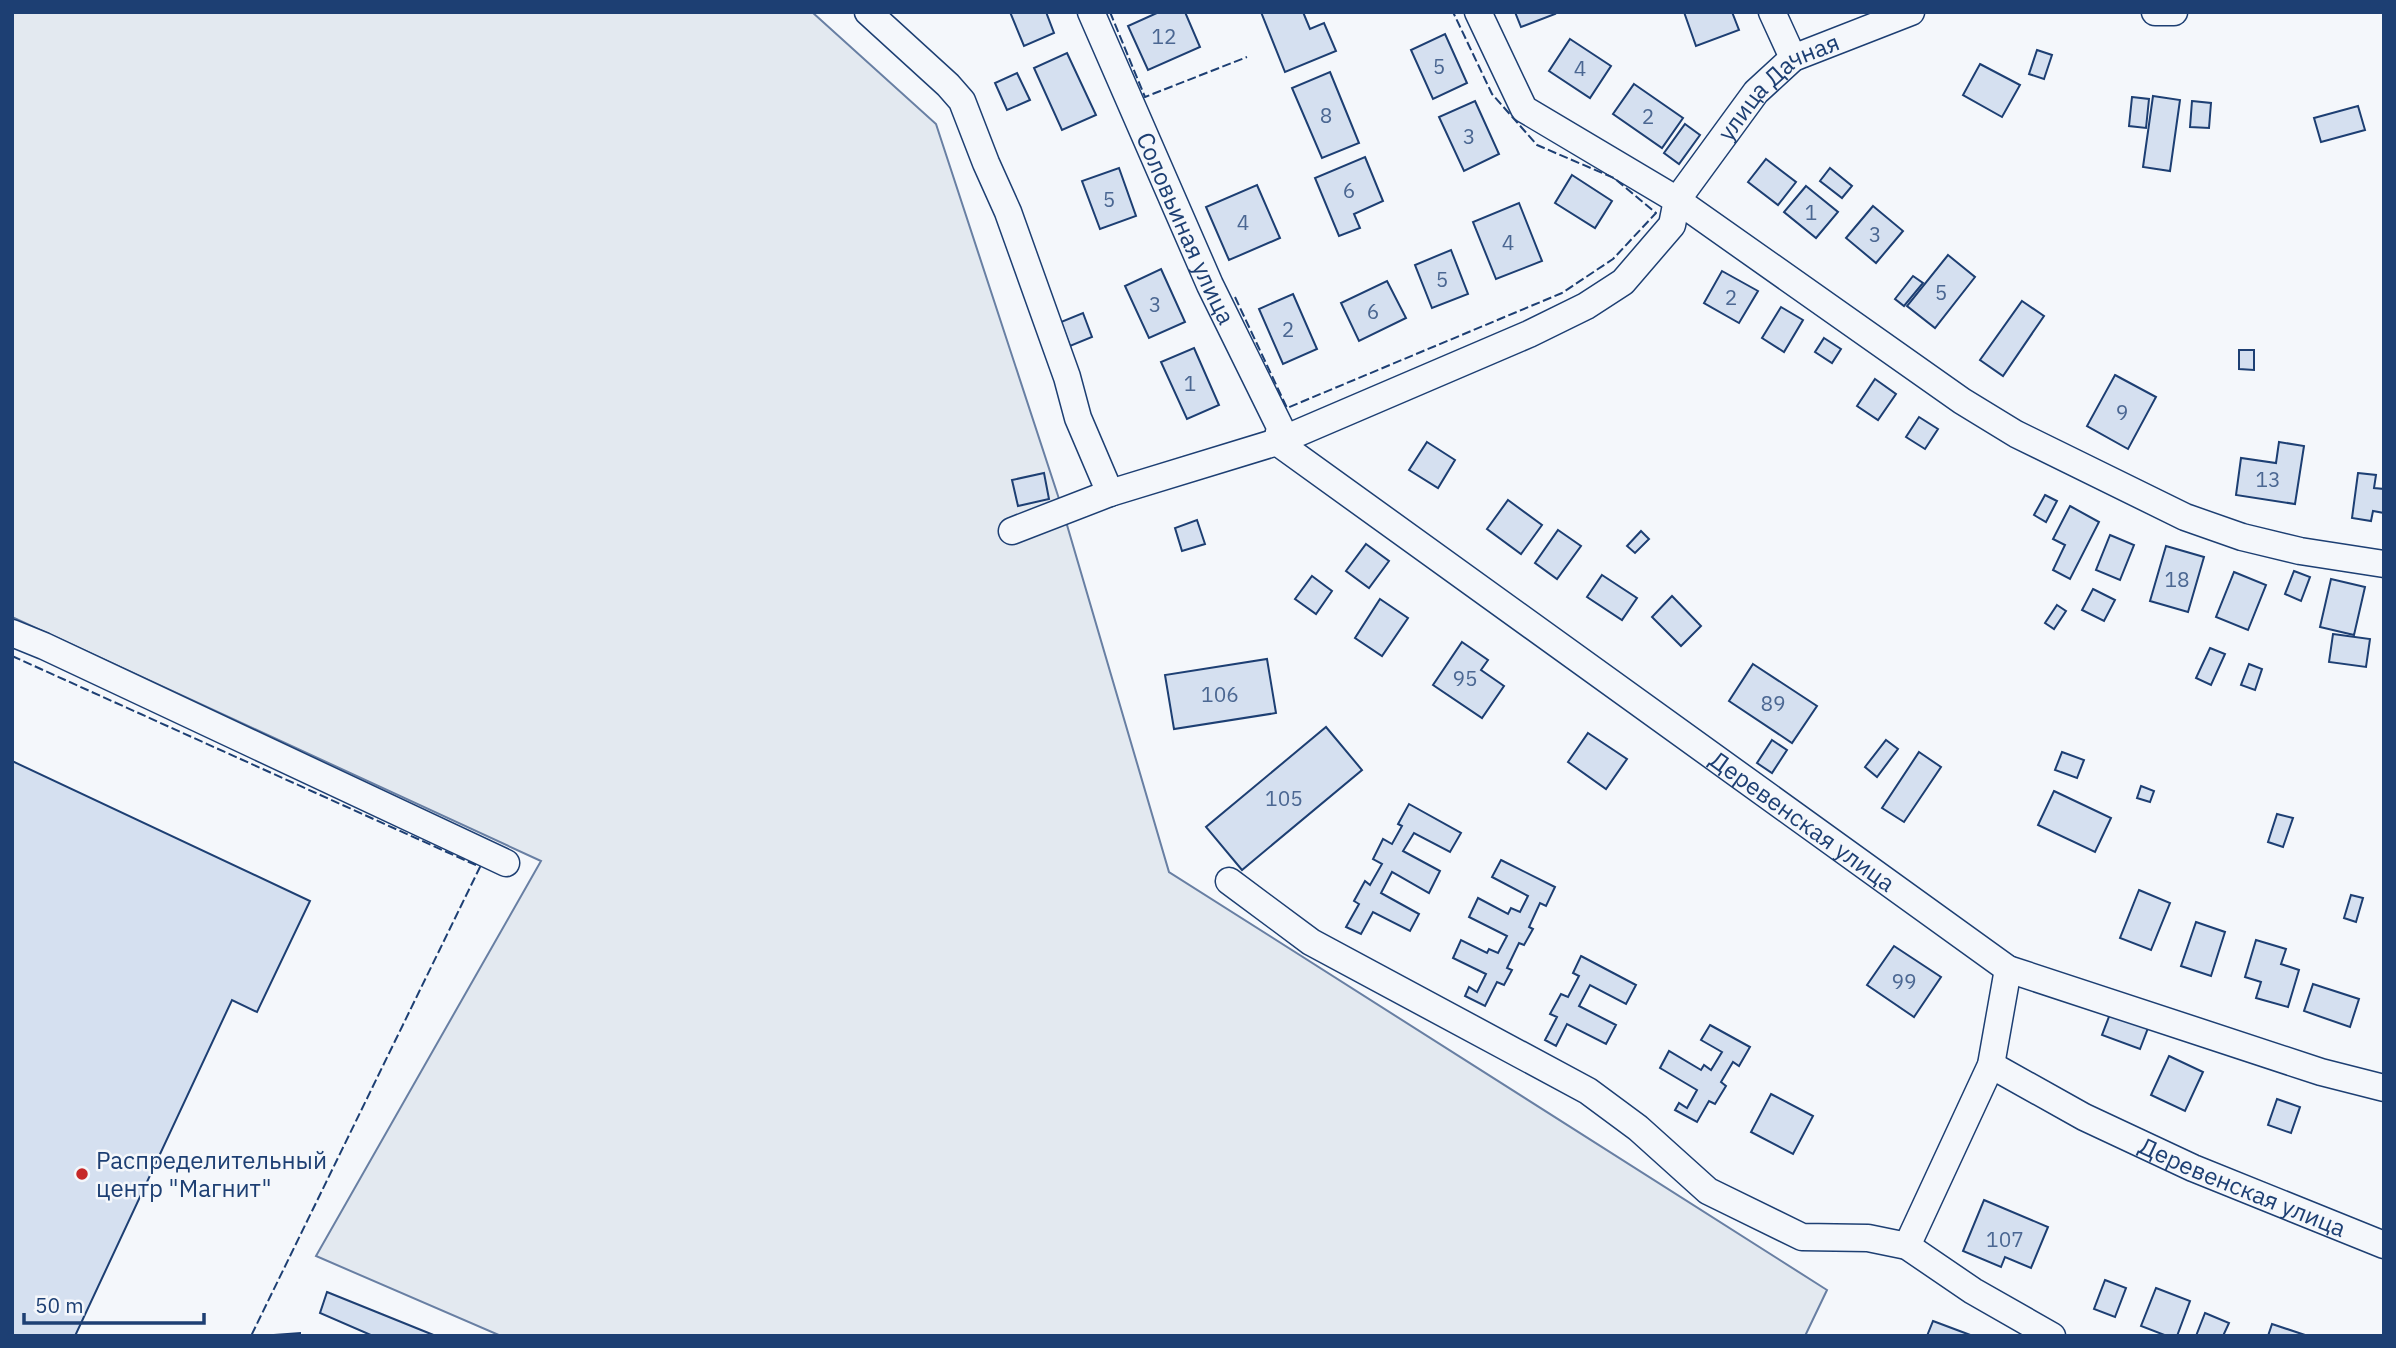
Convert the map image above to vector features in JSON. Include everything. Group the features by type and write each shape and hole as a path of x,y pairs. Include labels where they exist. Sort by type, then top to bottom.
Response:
{"street":[{"path":"868,12 962,101 1008,212 1067,377 1078,418 1110,493"},
{"name":"Соловьиная улица","path":"1091,12 1210,285 1280,427 1277,442"},
{"path":"1478,12 1524,109 1677,200 1962,401 2016,434 2185,517 2242,537 2300,551 2384,564"},
{"path":"1772,12 1793,58"},
{"name":"улица Дачная","path":"1013,531 1110,493 1277,442 1529,334 1586,306 1623,282 1664,235 1672,225 1677,200 1756,92 1793,58 1911,12"},
{"path":"2155,12 2174,12"},
{"name":"Деревенская улица","path":"1277,442 2008,969 2321,1072 2384,1088"},
{"path":"12,634 44,646 506,863"},
{"path":"1229,881 1311,942 1588,1091 1638,1128 1708,1191 1802,1237 1868,1238 1907,1246 1973,1291 2052,1336"},
{"path":"1907,1246 1991,1065 2008,969"},
{"name":"Деревенская улица","path":"1991,1065 2084,1117 2193,1168 2384,1245"}],"shaded area":[{"path":"12,12 812,12 936,124 1062,508 1169,872 1827,1290 1805,1336 501,1336 316,1256 541,861 12,617"}],"building":[{"path":"1010,12 1046,12 1054,33 1024,46"},
{"path":"1159,12 1185,12 1200,47 1148,70 1128,26"},
{"path":"1261,12 1303,12 1310,29 1324,23 1336,51 1285,72"},
{"path":"1515,12 1554,12 1555,14 1521,27"},
{"path":"1684,12 1732,12 1739,30 1696,46"},
{"path":"1445,34 1467,83 1433,99 1411,50"},
{"path":"1570,39 1611,66 1590,98 1549,71"},
{"path":"2037,50 2052,55 2044,79 2029,74"},
{"path":"1067,53 1096,115 1062,130 1034,68"},
{"path":"1980,64 2020,85 2002,117 1963,95"},
{"path":"1330,72 1359,143 1322,158 1292,88"},
{"path":"1017,73 1030,100 1007,110 995,83"},
{"path":"1634,84 1683,118 1662,148 1613,114"},
{"path":"2153,96 2180,100 2170,171 2143,167"},
{"path":"2132,97 2149,99 2146,128 2129,126"},
{"path":"1475,101 1499,154 1464,171 1439,117"},
{"path":"2192,101 2211,103 2209,128 2190,127"},
{"path":"2358,106 2365,130 2321,142 2314,118"},
{"path":"1685,124 1700,135 1679,164 1664,153"},
{"path":"1365,157 1383,201 1354,214 1360,228 1339,236 1315,178"},
{"path":"1766,159 1796,182 1778,205 1748,182"},
{"path":"1119,168 1136,216 1100,229 1082,181"},
{"path":"1830,168 1852,186 1842,198 1820,181"},
{"path":"1572,175 1612,201 1595,228 1555,203"},
{"path":"1257,185 1280,238 1229,260 1206,207"},
{"path":"1806,186 1838,212 1816,238 1784,212"},
{"path":"1519,203 1542,261 1496,279 1473,222"},
{"path":"1873,206 1903,231 1876,263 1846,238"},
{"path":"1451,250 1468,294 1432,308 1415,265"},
{"path":"1948,255 1975,277 1935,328 1907,306"},
{"path":"1161,269 1185,322 1149,338 1125,286"},
{"path":"1722,271 1758,291 1739,323 1704,303"},
{"path":"1913,276 1923,283 1904,306 1895,299"},
{"path":"1387,281 1406,318 1359,341 1341,303"},
{"path":"1293,294 1317,349 1283,364 1259,309"},
{"path":"2022,301 2044,316 2003,376 1980,360"},
{"path":"1781,307 1803,320 1784,352 1762,338"},
{"path":"1083,313 1092,337 1070,346 1061,322"},
{"path":"1824,338 1841,349 1832,363 1815,352"},
{"path":"1194,348 1219,405 1187,419 1161,362"},
{"path":"2239,350 2254,350 2254,370 2239,369"},
{"path":"2115,375 2156,397 2128,449 2087,426"},
{"path":"1875,379 1896,394 1878,420 1857,406"},
{"path":"1919,417 1938,429 1925,449 1906,437"},
{"path":"1427,442 1455,460 1438,488 1409,470"},
{"path":"2279,442 2304,446 2295,504 2236,495 2241,458 2276,463"},
{"path":"1044,473 1049,499 1018,506 1012,480"},
{"path":"2358,473 2376,475 2374,488 2384,489 2384,513 2373,511 2371,521 2352,518"},
{"path":"2045,495 2057,501 2046,522 2034,515"},
{"path":"1508,500 1542,525 1521,554 1487,529"},
{"path":"2070,506 2099,522 2070,579 2053,570 2065,545 2053,539"},
{"path":"1197,520 1205,544 1182,551 1175,528"},
{"path":"1558,530 1581,546 1557,579 1535,563"},
{"path":"1641,531 1649,539 1635,553 1627,546"},
{"path":"2110,535 2134,545 2120,580 2096,570"},
{"path":"1366,544 1389,561 1369,588 1346,571"},
{"path":"2166,546 2204,557 2188,612 2150,601"},
{"path":"2294,571 2310,577 2301,601 2285,594"},
{"path":"2234,572 2266,585 2248,630 2216,617"},
{"path":"1602,575 1637,598 1622,620 1587,597"},
{"path":"1312,576 1332,591 1316,614 1295,599"},
{"path":"2331,579 2365,587 2354,635 2320,627"},
{"path":"2093,589 2115,600 2104,621 2082,610"},
{"path":"1672,596 1701,626 1681,646 1652,617"},
{"path":"1380,599 1408,618 1382,656 1355,638"},
{"path":"2057,605 2066,611 2054,629 2045,623"},
{"path":"2333,634 2370,639 2366,667 2329,662"},
{"path":"1462,642 1488,660 1481,670 1504,686 1482,718 1433,685"},
{"path":"2210,648 2225,654 2211,685 2196,678"},
{"path":"1267,659 1276,713 1174,729 1165,675"},
{"path":"1753,664 1817,706 1792,743 1729,701"},
{"path":"2249,664 2262,669 2255,690 2241,685"},
{"path":"1326,727 1362,770 1242,870 1206,827"},
{"path":"1588,733 1627,759 1606,789 1568,762"},
{"path":"1772,740 1787,750 1772,773 1757,763"},
{"path":"1886,740 1898,749 1877,777 1865,767"},
{"path":"1919,752 1941,767 1904,822 1882,808"},
{"path":"2062,752 2084,760 2077,778 2055,770"},
{"name":"Распределительный центр \"Магнит\"","path":"12,761 310,901 257,1012 232,1000 75,1336 12,1336"},
{"path":"2141,786 2154,791 2150,802 2137,798"},
{"path":"2054,791 2111,818 2095,852 2038,825"},
{"path":"1409,804 1461,833 1450,852 1414,833 1403,851 1440,871 1429,893 1392,872 1381,893 1419,914 1410,931 1373,912 1361,934 1346,927 1359,904 1354,901 1365,881 1370,885 1382,864 1373,859 1383,839 1392,844 1402,826 1398,824"},
{"path":"2277,814 2293,818 2283,847 2268,842"},
{"path":"1501,860 1555,887 1546,906 1540,903 1529,927 1533,929 1524,945 1519,943 1507,968 1512,970 1504,985 1497,982 1485,1006 1465,996 1469,987 1477,992 1486,974 1453,958 1461,940 1487,953 1489,949 1498,953 1507,936 1469,917 1478,898 1508,914 1511,908 1520,912 1528,896 1492,877"},
{"path":"2139,890 2170,903 2151,950 2120,938"},
{"path":"2351,895 2363,898 2356,922 2344,918"},
{"path":"2196,922 2225,932 2211,976 2181,966"},
{"path":"2256,940 2286,949 2281,964 2299,970 2288,1007 2256,998 2261,982 2245,977"},
{"path":"1894,946 1941,977 1914,1017 1867,985"},
{"path":"1581,956 1636,985 1626,1004 1590,985 1579,1006 1616,1025 1606,1044 1567,1024 1556,1046 1545,1040 1557,1017 1550,1014 1561,994 1568,997 1579,976 1573,973"},
{"path":"2313,984 2359,999 2350,1027 2304,1011"},
{"path":"2110,1014 2148,1028 2140,1049 2102,1035"},
{"path":"1710,1025 1750,1047 1739,1066 1733,1062 1721,1082 1726,1086 1715,1104 1709,1101 1697,1122 1675,1110 1679,1103 1687,1108 1697,1090 1660,1068 1669,1051 1701,1070 1704,1065 1711,1070 1722,1052 1701,1040"},
{"path":"2169,1056 2203,1072 2185,1111 2151,1095"},
{"path":"1771,1094 1813,1116 1793,1154 1751,1132"},
{"path":"2277,1099 2300,1107 2291,1133 2268,1125"},
{"path":"1984,1200 2048,1227 2031,1268 2005,1257 2001,1267 1963,1251"},
{"path":"2105,1280 2126,1288 2115,1317 2094,1309"},
{"path":"2156,1288 2190,1301 2177,1336 2167,1336 2141,1326"},
{"path":"327,1292 436,1336 373,1336 320,1313"},
{"path":"2205,1313 2229,1323 2223,1336 2196,1336"},
{"path":"1933,1321 1973,1336 1927,1336"},
{"path":"2272,1324 2308,1336 2268,1336"},
{"path":"300,1333 300,1336 273,1336 274,1335"}],"fence":[{"path":"1110,12 1145,97 1247,57"},
{"path":"1235,297 1287,408 1562,293 1613,259 1656,213 1614,178 1537,145 1492,94 1453,12"},
{"path":"12,656 480,867 251,1336"}],"place":[{"name":"Распределительный центр \"Магнит\"","path":"82,1174"}]}
